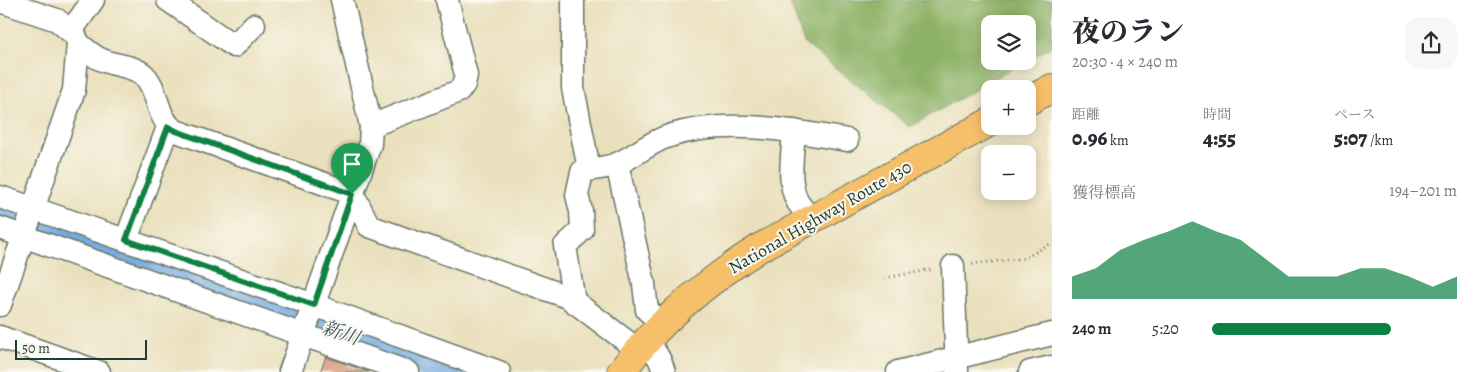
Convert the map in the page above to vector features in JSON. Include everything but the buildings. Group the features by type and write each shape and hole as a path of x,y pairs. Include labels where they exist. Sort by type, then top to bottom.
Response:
{"highway":[{"path":"1036,97 1052,88"},
{"name":"National Highway Route 430","path":"621,372 648,339 694,294 727,269 761,247 981,127"}],"street":[{"path":"0,305 74,90 75,37 93,0"},
{"path":"168,0 234,46 254,25"},
{"path":"290,372 370,144 371,126 342,0"},
{"path":"371,126 459,91 464,84 466,76 447,0"},
{"path":"573,0 573,88 589,169"},
{"path":"0,1 57,20 100,59 137,71 143,75 168,127 352,194 369,226 568,297 574,302 648,339"},
{"path":"126,240 168,127"},
{"path":"574,302 565,246 582,230 581,211 576,195 582,172 617,164 667,136 684,131 731,127 794,131 847,140"},
{"path":"794,131 792,181 795,196 802,208 815,218"},
{"path":"617,164 644,284 648,339 660,358 664,372"},
{"path":"0,197 29,222 309,319 499,372"},
{"path":"0,228 29,222 126,240 309,319 408,372"},
{"path":"953,266 957,365"},
{"path":"898,372 957,365 1052,334"},
{"path":"0,337 99,372"},
{"path":"1030,372 1052,367"}],"green space":[{"path":"789,0 1052,0 1052,46 1036,55 1036,15 981,15 981,70 1009,70 992,80 981,80 981,86 910,127 804,43"}],"waterway":[{"name":"新川","path":"0,214 302,317 455,372"}],"route":[{"path":"168,127 352,194 314,305 126,240 168,127"}]}
